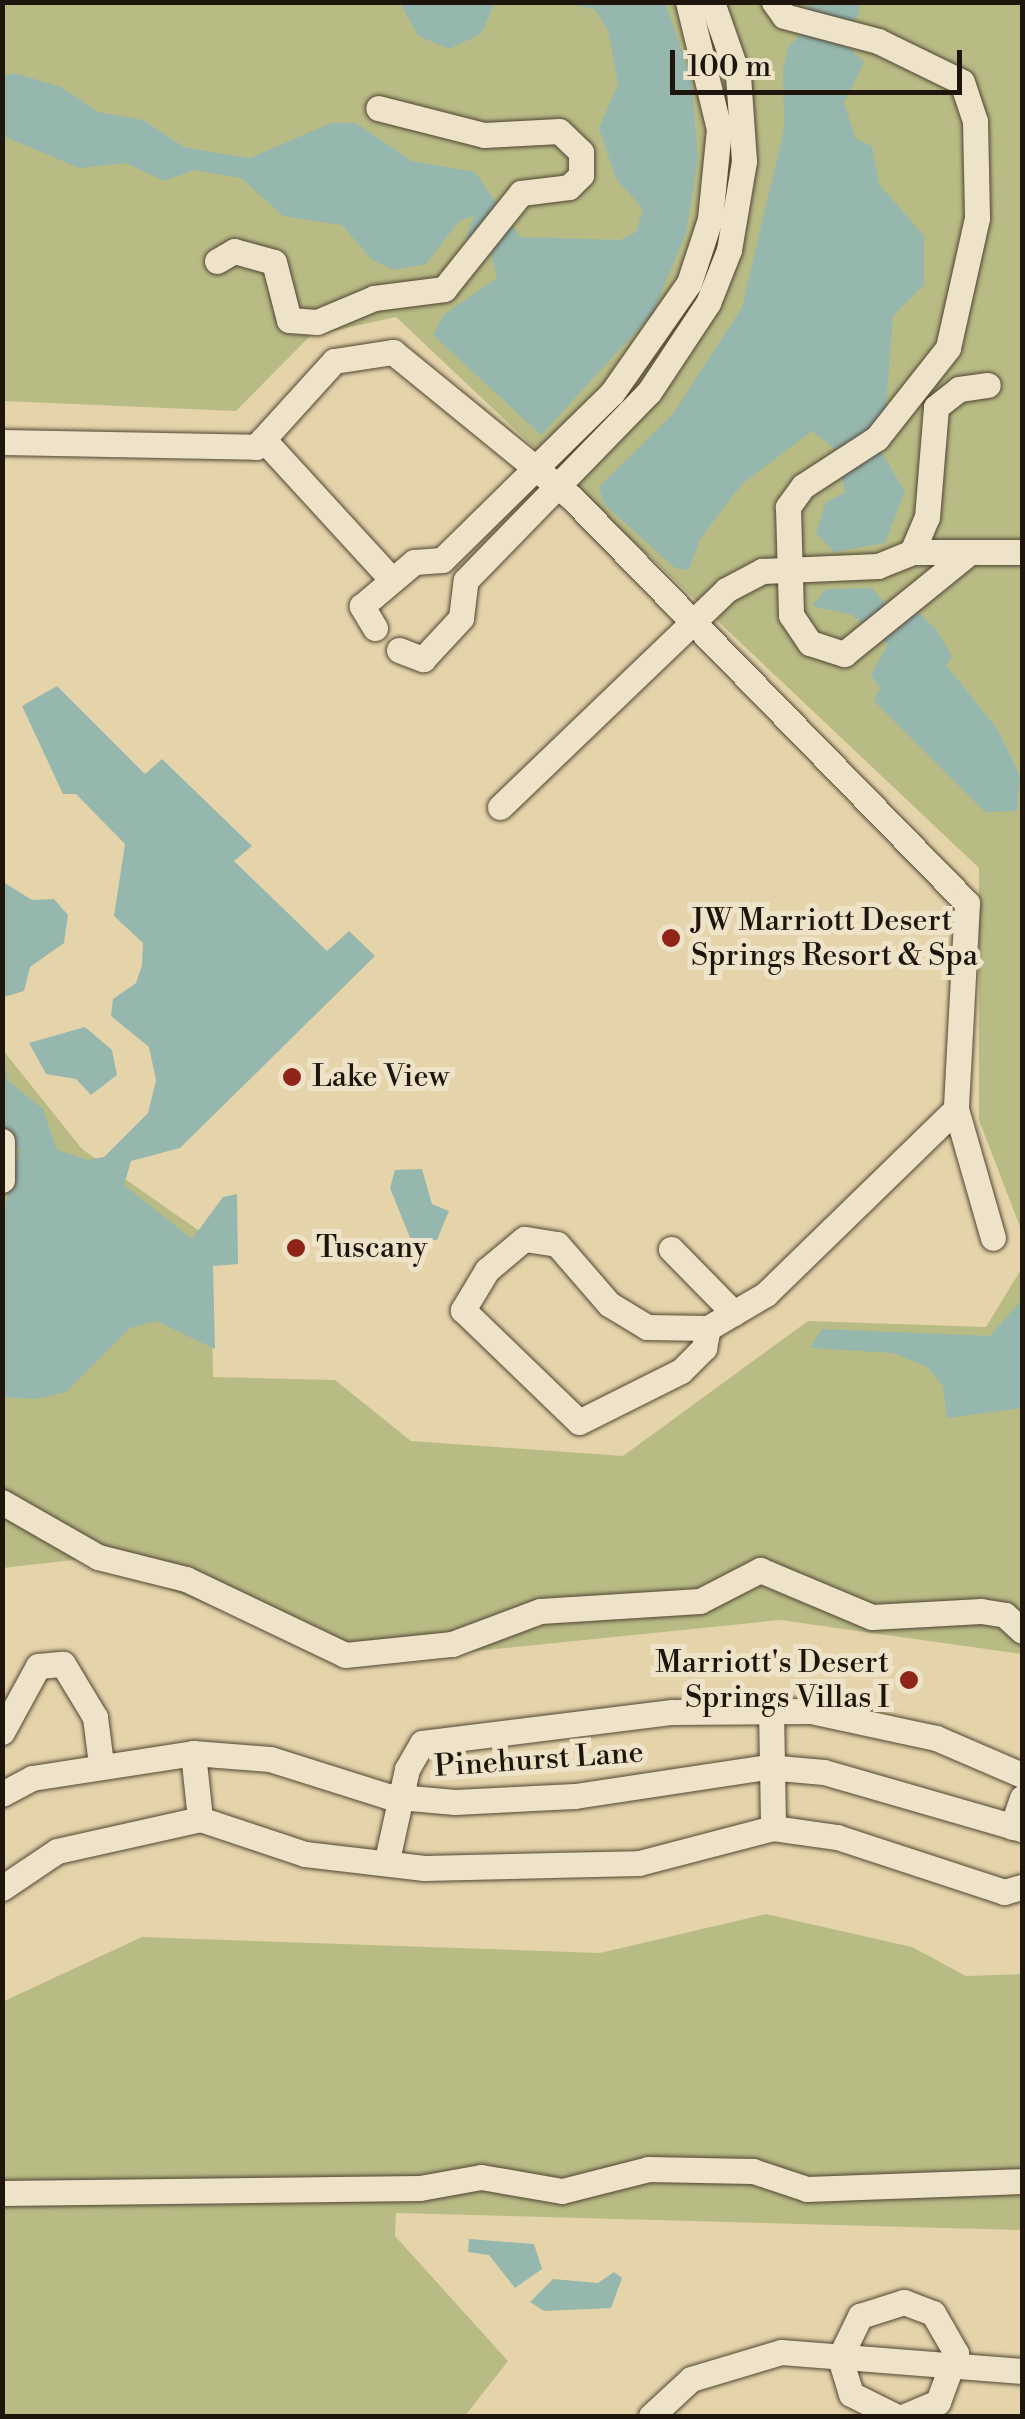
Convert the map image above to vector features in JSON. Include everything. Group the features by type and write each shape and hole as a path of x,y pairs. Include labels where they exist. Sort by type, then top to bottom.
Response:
{"street":[{"path":"376,628 362,606 414,562 442,560 537,467 646,354 698,260 719,129 688,2"},
{"path":"399,650 428,655 461,618 466,580 559,487 684,344 730,250 744,114 712,2"},
{"path":"774,2 799,19 850,31 962,82 975,120 977,218 948,348 878,438 788,507 791,615 810,643 844,654 970,552"},
{"path":"216,261 234,250 274,262 284,309 301,326 374,298 437,292 481,249 526,190 579,180 583,160 567,134 484,136 378,108"},
{"path":"2,442 256,447 334,360 393,352 537,467 967,903 956,1109 994,1238"},
{"path":"912,552 928,517 936,407 958,389 988,385"},
{"path":"263,439 392,580"},
{"path":"500,807 726,590 789,568 878,566 912,552 1022,552"},
{"path":"442,560 466,580"},
{"path":"708,1328 704,1348 681,1371 571,1421 463,1310 487,1270 538,1238 557,1244 632,1323 708,1328 766,1294 956,1109"},
{"path":"2,1141 2,1180"},
{"path":"671,1249 734,1312"},
{"path":"2,1502 98,1558 186,1579 345,1655 452,1644 540,1611 700,1601 760,1570 872,1617 981,1611 1005,1615 1022,1631"},
{"path":"2,1732 38,1666 63,1664 95,1717 101,1764"},
{"path":"771,1709 767,1766 774,1828"},
{"path":"386,1860 401,1798 422,1744 771,1709 936,1738 1022,1775"},
{"path":"193,1753 200,1818"},
{"name":"Pinehurst Lane","path":"4,1789 101,1764 193,1753 270,1759 401,1798 574,1796 767,1766 824,1772 1018,1828"},
{"path":"1018,1828 1022,1798"},
{"path":"2,1888 57,1852 200,1818 305,1854 386,1860 424,1868 639,1863 774,1828 837,1837 1004,1892 1022,1887"},
{"path":"2,2192 420,2188 482,2176 562,2191 648,2170 753,2172 806,2188 1022,2181"},
{"path":"896,2416 851,2394 840,2357 860,2316 904,2302 944,2324 956,2368 938,2402 905,2416"},
{"path":"650,2416 691,2380 781,2352 1022,2371"}],"green space":[{"path":"3,3 1022,3 1022,1232 979,1120 979,868 396,317 310,336 236,411 3,401"},
{"path":"2,1049 82,1149 211,1239 213,1377 335,1380 411,1441 623,1456 808,1321 986,1327 1022,1268 1022,1654 780,1620 418,1657 322,1650 90,1558 3,1568"},
{"path":"766,1914 912,1947 966,1976 1022,1974 1022,2230 396,2213 395,2236 508,2361 465,2416 3,2416 2,2002 142,1937 600,1953"}],"water":[{"path":"400,2 495,3 481,34 449,49 418,36"},
{"path":"564,2 665,2 691,78 698,159 686,233 653,313 541,435 433,335 443,315 497,278 490,250 466,238 474,216 459,221 426,264 394,270 372,260 342,225 283,216 241,178 194,170 164,181 126,163 79,168 3,136 3,77 14,73 61,87 98,112 143,120 184,147 228,155 250,158 331,123 356,123 412,161 475,172 520,237 620,240 636,232 643,209 616,179 599,128 618,84 608,30 595,10"},
{"path":"807,3 859,3 859,16 835,34 864,62 844,103 856,139 872,146 879,184 924,236 924,285 893,316 885,420 872,437 905,491 885,543 834,552 816,533 825,503 845,492 835,449 812,431 742,484 700,539 689,570 675,568 604,504 599,487 673,414 742,307 784,129 783,69 789,46 812,23"},
{"path":"872,588 889,608 919,613 937,630 952,657 946,665 998,730 1020,776 1017,811 985,812 874,701 880,688 871,675 888,644 852,615 812,606 826,589"},
{"path":"57,686 145,774 162,759 252,846 234,861 327,951 349,931 375,956 180,1148 131,1161 124,1185 192,1239 223,1197 237,1194 238,1264 213,1266 215,1349 156,1321 130,1328 66,1392 37,1399 3,1397 3,1216 19,1150 3,1126 2,1056 8,1081 43,1109 57,1150 88,1160 104,1157 148,1113 156,1080 149,1047 111,1016 113,999 136,983 142,965 143,943 114,916 125,844 76,794 63,794 22,706"},
{"path":"3,882 32,900 54,899 68,915 64,943 30,967 24,991 4,997"},
{"path":"85,1027 112,1050 117,1075 91,1095 76,1079 46,1074 29,1043"},
{"path":"422,1169 432,1204 449,1211 437,1240 411,1240 390,1188 395,1170"},
{"path":"1022,1299 1022,1408 947,1418 943,1386 927,1367 893,1353 810,1348 822,1329 990,1336"},
{"path":"469,2239 534,2244 542,2269 515,2288 489,2255 468,2252"},
{"path":"614,2272 622,2278 611,2308 544,2311 530,2302 553,2279 598,2283"}],"place":[{"name":"JW Marriott Desert Springs Resort & Spa","path":"671,938"},
{"name":"Lake View","path":"292,1077"},
{"name":"Tuscany","path":"296,1248"},
{"name":"Marriott's Desert Springs Villas I","path":"909,1680"}]}
